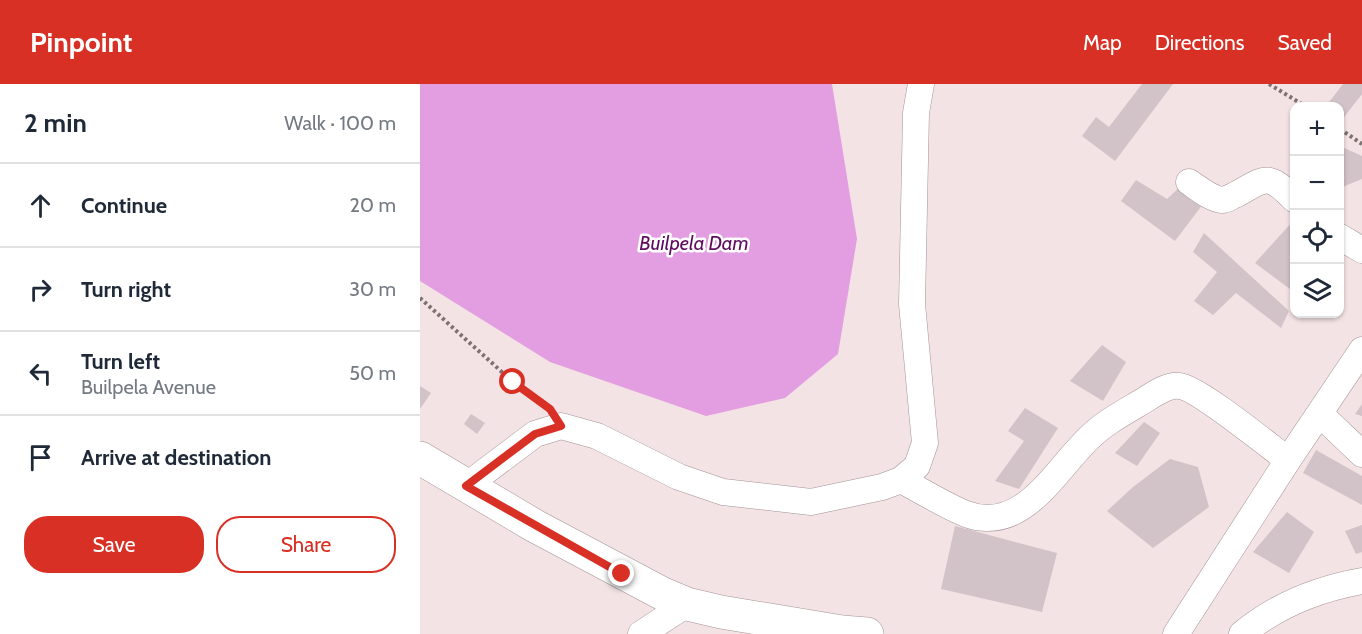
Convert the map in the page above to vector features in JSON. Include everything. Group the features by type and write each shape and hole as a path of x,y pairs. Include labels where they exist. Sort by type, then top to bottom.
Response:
{"street":[{"path":"466,486 535,434 561,426 597,436 679,477 723,492 811,502 882,487 901,480 917,466 925,443 912,304 916,113 921,84"},
{"path":"1189,182 1216,198 1226,200 1260,181 1269,179 1279,184 1290,195"},
{"path":"1344,239 1362,250"},
{"path":"1176,634 1362,350"},
{"path":"901,480 967,514 986,518 1001,517 1023,508 1039,494 1090,436 1117,416 1173,386 1181,386 1215,405 1288,460"},
{"path":"1320,414 1362,454"},
{"path":"420,458 622,574 687,604 762,619 867,634"},
{"path":"1242,634 1277,609 1300,597 1362,581"},
{"path":"641,634 687,604"}],"path":[{"path":"1269,84 1298,102"},
{"path":"1344,132 1362,144"},
{"path":"420,298 513,382 550,409 561,426"}],"water":[{"name":"Builpela Dam","path":"420,84 832,84 857,239 838,354 785,398 706,416 550,362 420,281"}],"building":[{"path":"1142,84 1173,84 1115,161 1082,136 1096,117 1109,127"},
{"path":"1343,84 1362,84 1362,94 1344,117 1344,102 1329,102"},
{"path":"1344,148 1362,156 1362,179 1344,186"},
{"path":"1136,180 1167,199 1183,184 1206,200 1175,241 1121,201"},
{"path":"1290,224 1290,289 1255,263"},
{"path":"1204,233 1289,311 1281,328 1236,293 1213,315 1194,301 1217,272 1193,252"},
{"path":"1102,345 1126,362 1103,401 1070,381"},
{"path":"420,386 431,393 420,409"},
{"path":"1362,404 1362,416 1355,414"},
{"path":"1025,408 1058,428 1019,489 995,481 1024,441 1008,431"},
{"path":"471,414 485,423 477,434 464,424"},
{"path":"1144,422 1160,433 1137,466 1115,453"},
{"path":"1316,450 1362,476 1362,505 1303,473"},
{"path":"1170,459 1198,467 1209,507 1153,548 1107,511 1133,487"},
{"path":"1287,512 1314,532 1289,573 1253,552"},
{"path":"1362,525 1362,552 1356,554 1345,531"},
{"path":"955,526 1057,553 1042,612 941,589"}],"route":[{"path":"513,382 550,409 561,426 535,434 466,486 622,574"}]}
